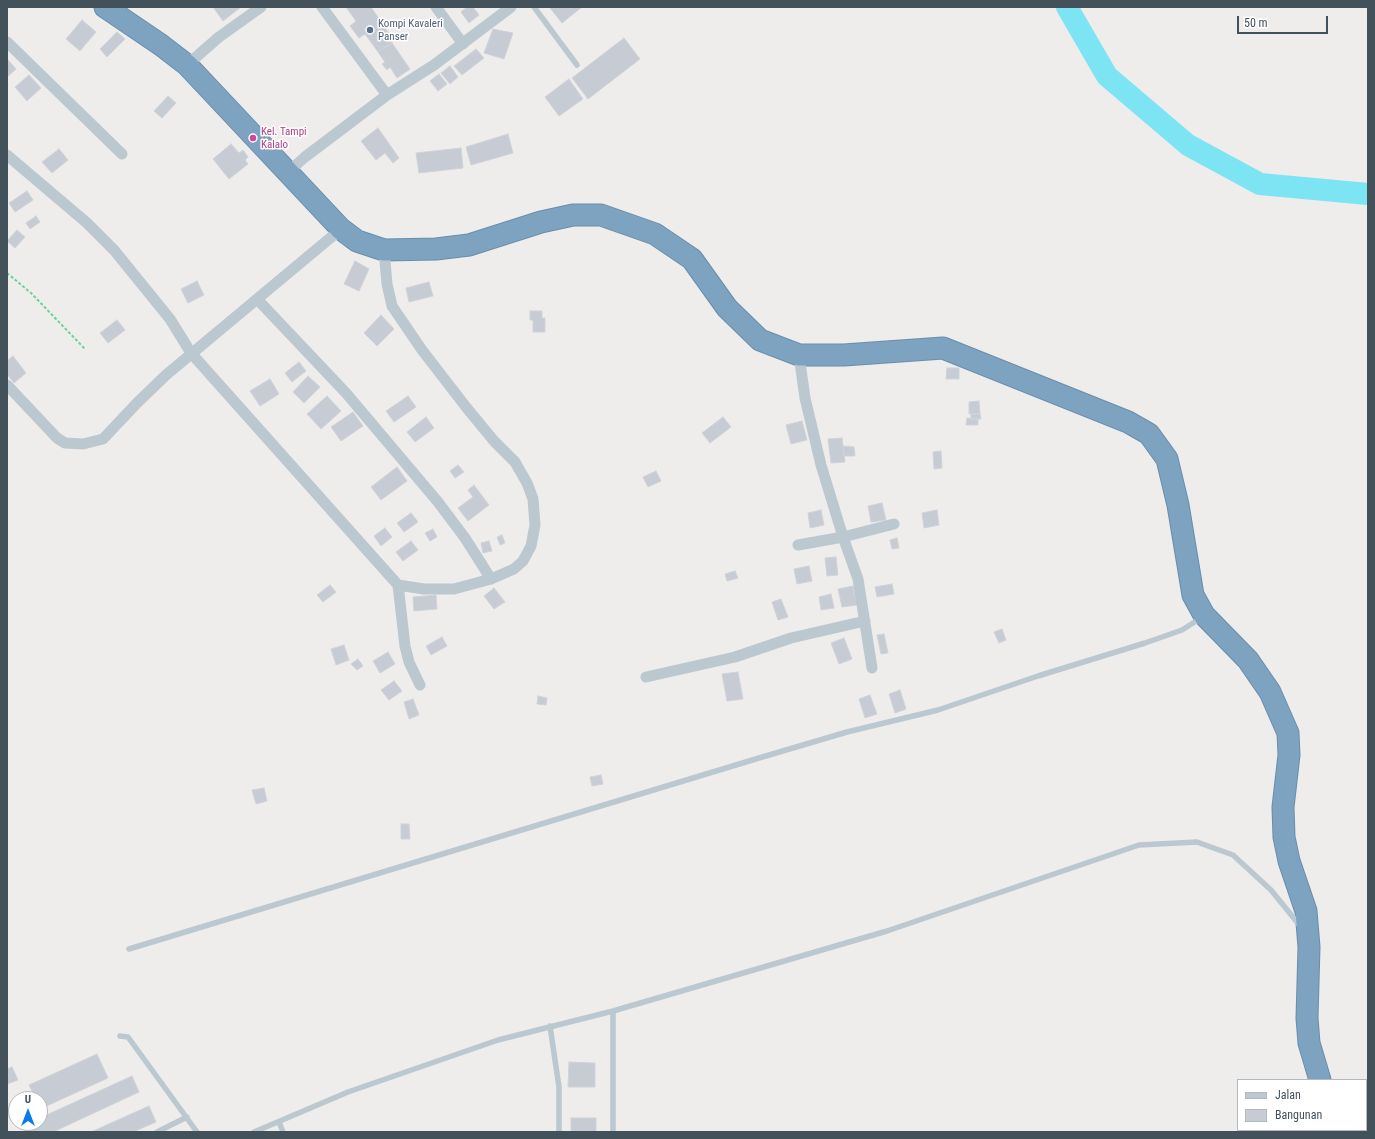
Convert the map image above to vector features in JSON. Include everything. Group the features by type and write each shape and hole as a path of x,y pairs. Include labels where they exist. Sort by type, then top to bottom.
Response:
{"highway":[{"path":"105,7 161,45 187,65 341,230 357,241 384,250 436,249 469,245 541,222 566,217 601,215 655,234 692,260 726,308 760,340 799,355 844,355 943,348 1128,422 1149,434 1167,459 1178,506 1193,595 1204,615 1248,660 1270,692 1288,733 1289,755 1283,807 1284,837 1289,861 1306,911 1309,936 1307,1018 1309,1043 1320,1079"}],"street":[{"path":"187,65 219,37 261,7"},
{"path":"322,7 387,96"},
{"path":"436,7 463,44"},
{"path":"288,172 305,157 387,96 463,44 503,9"},
{"path":"7,42 122,154"},
{"path":"7,155 87,223 114,250 170,318 192,353 398,585 405,646 409,662 420,685"},
{"path":"7,386 57,438 65,443 83,444 103,439 137,402 192,353 257,299 280,282 341,230"},
{"path":"384,250 387,284 392,306 422,350 466,407 494,441 516,462 533,499 535,525 531,546 523,561 514,569 491,579 454,589 424,589 398,585"},
{"path":"257,299 346,393 438,502 465,538 491,579"},
{"path":"799,355 805,398 814,440 843,538 858,579 872,668"},
{"path":"798,545 843,538 894,524"},
{"path":"646,677 735,657 791,638 865,621"}],"lane":[{"path":"534,7 577,65"},
{"path":"129,949 847,732 938,710 1038,676 1145,644 1182,630 1204,615"},
{"path":"254,1132 387,1077 498,1040 613,1010 887,931 1139,845 1197,842 1233,855 1271,890 1309,936"},
{"path":"613,1010 613,1132"},
{"path":"550,1026 558,1081 559,1132"},
{"path":"120,1036 128,1036 197,1132"},
{"path":"157,1132 187,1118"},
{"path":"279,1122 283,1132"}],"path":[{"path":"7,273 30,293 86,349"}],"building":[{"path":"213,7 241,7 223,21"},
{"name":"Kompi Kavaleri Panser","path":"346,7 371,7 394,41 378,52 365,34 359,38 350,26 356,21"},
{"path":"467,7 473,7 479,15 469,23 461,12"},
{"path":"582,7 562,23 550,8"},
{"path":"82,20 96,32 80,51 66,39"},
{"path":"493,29 513,33 504,59 484,53"},
{"path":"117,32 125,39 107,57 100,49"},
{"path":"624,38 640,59 588,99 572,78"},
{"path":"392,43 410,69 397,78 390,67 387,70 382,64 385,62 378,52"},
{"path":"476,49 484,58 462,75 454,66"},
{"path":"8,60 16,69 7,77 7,61"},
{"path":"450,66 458,77 450,84 441,73"},
{"path":"439,74 447,84 438,91 430,81"},
{"path":"29,75 41,88 27,101 15,87"},
{"path":"569,79 583,99 559,116 545,97"},
{"path":"168,96 176,103 162,118 154,111"},
{"path":"378,128 399,158 393,163 385,153 376,160 361,141"},
{"path":"508,134 513,153 471,165 466,147"},
{"path":"231,144 239,153 243,150 248,157 245,160 248,164 229,179 213,159"},
{"path":"461,148 463,168 419,173 416,153"},
{"path":"59,149 68,160 52,173 42,162"},
{"path":"27,191 33,200 15,212 9,203"},
{"path":"36,216 40,222 30,229 26,223"},
{"path":"17,230 25,237 15,248 7,241"},
{"path":"355,261 369,269 359,291 344,284"},
{"path":"197,281 204,295 188,303 181,289"},
{"path":"429,282 433,296 409,302 406,288"},
{"path":"530,311 542,311 542,318 545,318 545,332 533,332 533,320 530,320"},
{"path":"381,315 394,329 377,346 364,333"},
{"path":"117,320 125,330 108,343 100,333"},
{"path":"13,356 26,373 14,383 7,374 7,361"},
{"path":"299,362 306,371 292,382 285,373"},
{"path":"947,368 959,368 959,379 946,379"},
{"path":"308,376 320,387 304,403 293,392"},
{"path":"270,379 279,394 260,406 250,391"},
{"path":"327,396 341,411 321,429 307,414"},
{"path":"408,396 416,407 394,422 386,411"},
{"path":"979,401 980,414 969,414 969,402"},
{"path":"353,412 363,426 341,441 331,427"},
{"path":"971,414 980,414 981,419 971,419"},
{"path":"426,417 434,428 415,442 407,432"},
{"path":"723,417 731,427 710,443 702,433"},
{"path":"967,418 978,419 978,425 966,425"},
{"path":"802,421 807,440 791,444 786,425"},
{"path":"842,438 845,462 831,463 828,439"},
{"path":"843,446 854,447 855,456 844,456"},
{"path":"941,451 942,468 934,469 933,452"},
{"path":"458,465 464,472 455,478 450,471"},
{"path":"397,467 407,481 381,500 371,487"},
{"path":"656,471 661,481 648,487 643,477"},
{"path":"474,485 489,505 468,521 458,508 473,497 468,490"},
{"path":"882,503 886,520 871,522 868,506"},
{"path":"821,510 824,525 810,528 808,513"},
{"path":"937,510 939,525 924,528 922,513"},
{"path":"411,513 418,522 404,532 397,523"},
{"path":"385,528 392,537 381,546 374,536"},
{"path":"433,529 437,537 430,541 425,533"},
{"path":"502,535 505,543 500,545 497,537"},
{"path":"897,538 899,548 892,549 890,540"},
{"path":"411,541 418,550 403,561 396,552"},
{"path":"489,541 492,551 483,553 481,543"},
{"path":"836,557 838,575 827,576 825,558"},
{"path":"809,566 812,581 797,584 794,569"},
{"path":"735,571 738,578 727,581 725,574"},
{"path":"892,584 894,594 877,597 875,587"},
{"path":"330,585 336,592 323,602 317,595"},
{"path":"853,586 857,605 842,607 838,589"},
{"path":"494,588 505,602 494,609 484,596"},
{"path":"831,594 834,608 821,610 819,597"},
{"path":"436,595 437,609 414,611 413,597"},
{"path":"781,599 788,617 778,620 772,602"},
{"path":"1002,629 1006,640 999,643 994,632"},
{"path":"884,634 888,653 881,654 877,635"},
{"path":"442,637 447,646 431,655 426,646"},
{"path":"844,638 852,659 839,664 831,643"},
{"path":"344,645 349,660 336,665 331,649"},
{"path":"388,652 395,664 380,673 373,661"},
{"path":"358,659 363,666 357,670 351,664"},
{"path":"738,672 743,699 727,701 722,674"},
{"path":"394,681 402,691 389,700 381,690"},
{"path":"900,690 906,709 895,713 889,694"},
{"path":"870,695 877,714 865,718 859,699"},
{"path":"538,696 547,698 546,705 537,704"},
{"path":"413,699 419,715 409,719 404,702"},
{"path":"601,775 603,784 592,786 590,777"},
{"path":"264,788 267,801 256,804 252,790"},
{"path":"401,824 409,824 410,839 401,839"},
{"path":"97,1054 108,1078 48,1105 48,1091 32,1091 29,1085"},
{"path":"569,1062 595,1063 595,1087 568,1087"},
{"path":"12,1067 18,1080 7,1084 7,1069"},
{"path":"132,1076 139,1092 53,1132 26,1132 48,1131 48,1114"},
{"path":"149,1106 156,1122 133,1132 91,1132"},
{"path":"571,1118 596,1118 596,1132 571,1132"}],"waterway":[{"path":"1067,7 1107,76 1188,145 1260,184 1368,194"}],"place":[{"name":"Kompi Kavaleri Panser","path":"370,30"},
{"name":"Kel. Tampi Kalalo","path":"253,138"}]}
